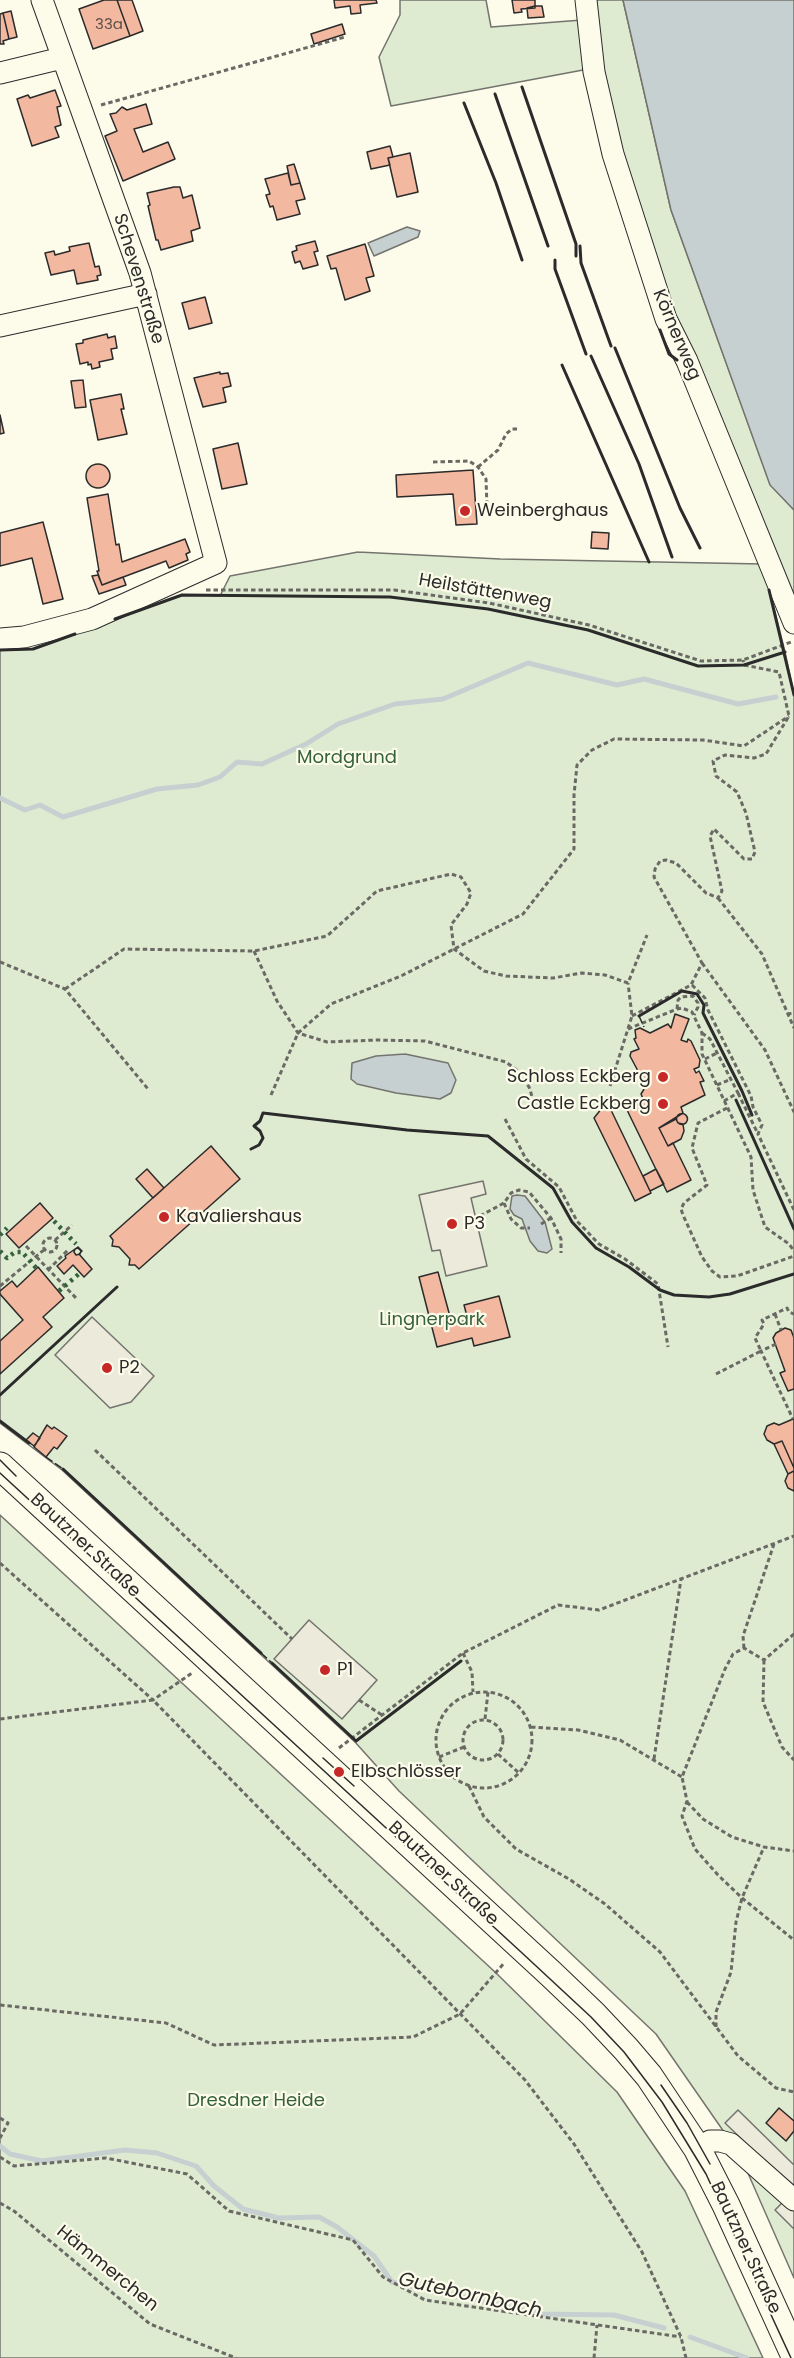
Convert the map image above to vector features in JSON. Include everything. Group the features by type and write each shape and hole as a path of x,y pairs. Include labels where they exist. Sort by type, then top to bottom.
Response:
{"main road":[{"name":"Bautzner Straße","path":"0,1466 520,1945 593,2014 626,2049 654,2084 697,2148 726,2205 794,2354"}],"street":[{"name":"Schevenstraße","path":"0,639 24,637 92,619 216,563 140,273 42,0"},
{"name":"Körnerweg","path":"586,0 594,72 613,154 666,319 687,362 794,623"},
{"path":"0,73 62,58"},
{"path":"0,326 146,294"},
{"path":"697,2148 710,2141 720,2140 731,2144 794,2200"}],"path":[{"path":"81,111 345,37"},
{"path":"478,467 498,450 506,434 512,429 518,429"},
{"path":"433,462 469,461 478,467 486,479 487,507"},
{"name":"Heilstättenweg","path":"203,590 394,590 489,603 589,625 701,661 743,660 794,642"},
{"path":"718,898 722,891 710,836 714,829 744,859 752,859 755,852 746,813 737,792 716,776 713,761 725,755 754,758 766,754 789,716 779,672 744,665 743,660"},
{"path":"271,1095 298,1033 331,1005 401,976 523,914 574,849 574,795 577,765 592,750 615,739 703,740 744,746 789,716"},
{"path":"794,1028 762,954 718,898 706,893 676,863 660,861 654,869 654,877 702,963 765,1050 794,1112"},
{"path":"65,989 124,950 254,951 327,936 377,891 451,874 461,876 471,893 467,904 451,925 454,949 484,971 506,976 554,978 594,974 605,975 628,983"},
{"path":"610,1086 632,1016 628,983 647,935"},
{"path":"254,951 277,1001 298,1033 327,1042 425,1041 506,1062 522,1074 530,1089 536,1113"},
{"path":"0,962 65,989 148,1089"},
{"path":"632,1016 691,985 702,963"},
{"path":"691,985 705,998 708,1010 751,1095 753,1107 762,1125 758,1134"},
{"path":"677,1009 681,997 693,996 699,1007 694,1015"},
{"path":"628,1029 677,1009 692,1011 702,1033 702,1054 751,1157 753,1190 765,1227 789,1244 794,1251"},
{"path":"787,1014 794,1013"},
{"path":"702,1033 710,1039 731,1079 794,1210"},
{"path":"705,1059 717,1053"},
{"path":"717,1085 731,1079"},
{"path":"724,1101 738,1093"},
{"path":"727,1108 698,1123 692,1148 707,1185 684,1203 681,1209 682,1215 702,1257 712,1271 720,1277 737,1276 794,1256"},
{"path":"505,1119 526,1159 559,1187 577,1221 599,1244 625,1259 658,1284 668,1347"},
{"path":"480,1216 504,1203 511,1193 519,1190 530,1192 551,1218 561,1239 561,1253"},
{"path":"504,1203 511,1219 521,1228 528,1229"},
{"path":"543,1223 551,1218"},
{"path":"55,1240 72,1225"},
{"path":"46,1238 55,1240 56,1249 51,1252 45,1249 43,1244 46,1238"},
{"path":"26,1246 76,1298"},
{"path":"0,1286 45,1249"},
{"path":"48,1270 68,1250"},
{"path":"793,1419 755,1338 764,1324 762,1320 787,1308 794,1314"},
{"path":"775,1314 781,1330"},
{"path":"716,1374 776,1344"},
{"path":"95,1450 292,1639"},
{"path":"321,1762 462,1653 558,1605 599,1610 794,1536"},
{"path":"744,1648 743,1636 774,1544"},
{"path":"0,1563 153,1700 525,2080 574,2144 642,2252 681,2337 686,2358"},
{"path":"654,1759 681,1579"},
{"path":"794,1634 764,1660 763,1702 782,1747 794,1760"},
{"path":"744,1648 764,1660"},
{"path":"744,1648 734,1654 725,1668 682,1777 687,1801 703,1819 732,1837 764,1847 794,1851"},
{"path":"462,1653 472,1672 473,1692"},
{"path":"0,1719 153,1700 210,1661"},
{"path":"473,1692 488,1692 502,1695 515,1703 525,1714 531,1727 532,1743 528,1759 519,1773 505,1784 487,1788 469,1786 456,1779 439,1757 435,1740 438,1724 446,1709 459,1698 473,1692"},
{"path":"485,1719 488,1692"},
{"path":"359,1700 382,1715"},
{"path":"485,1719 497,1724 504,1736 502,1749 498,1754 484,1761 469,1755 464,1748 463,1736 468,1725 485,1719"},
{"path":"531,1727 578,1730 620,1740 682,1777"},
{"path":"439,1757 464,1748"},
{"path":"498,1754 519,1773"},
{"path":"469,1786 484,1818 516,1849 568,1879 605,1904 660,1952 738,2056 776,2088 794,2092"},
{"path":"687,1801 682,1816 695,1849 742,1898 794,1940"},
{"path":"716,2028 716,2012 731,1972 736,1922 742,1898 764,1847"},
{"path":"0,2005 166,2022 214,2045 413,2037 460,2014 520,1945"},
{"path":"0,2118 8,2123 0,2138"},
{"path":"0,2157 14,2166 106,2158 187,2174 229,2211 353,2240 383,2277 425,2300 681,2337"},
{"name":"Hämmerchen","path":"0,2203 14,2211 150,2324 236,2358"},
{"path":"594,2358 597,2325"}],"green space":[{"path":"400,0 486,0 491,27 582,20 583,70 391,106 379,57 400,15"},
{"path":"596,0 623,0 671,210 770,484 794,510 794,612 645,240 601,67"},
{"name":"Lingnerpark","path":"358,552 500,559 763,564 794,695 794,2278 740,2155 656,2034 399,1791 355,1742 62,1470 0,1423 0,650 33,649 182,595 220,596 230,576"},
{"name":"Dresdner Heide","path":"0,1515 495,1972 617,2092 685,2191 763,2358 0,2358"}],"shaded area":[{"path":"623,0 794,0 794,510 770,485 671,210"},
{"path":"407,227 420,231 418,237 374,256 368,243"},
{"path":"405,1054 448,1063 456,1080 451,1093 440,1099 396,1093 357,1084 351,1079 352,1063 376,1056"},
{"name":"P3","path":"483,1181 486,1194 471,1198 487,1266 446,1276 440,1250 432,1251 419,1195"},
{"path":"512,1196 525,1196 545,1222 552,1249 547,1253 538,1251 530,1241 522,1219 514,1215 510,1209"},
{"name":"P2","path":"92,1317 154,1376 131,1402 110,1408 55,1355"},
{"name":"P1","path":"309,1620 377,1680 342,1719 274,1659"},
{"path":"738,2110 794,2165 794,2190 725,2123"},
{"path":"784,2201 794,2211 794,2229 775,2210"}],"building":[{"path":"104,0 117,0 130,36 93,49 79,9"},
{"path":"117,0 132,0 143,31 130,36"},
{"path":"334,0 376,0 377,3 360,5 361,13 351,14 350,6 335,8"},
{"path":"512,0 535,0 535,8 521,9 522,12 514,13"},
{"path":"542,6 544,17 528,18 527,8"},
{"path":"11,11 17,37 9,39 3,13"},
{"path":"3,13 9,39 3,41 4,44 0,44 0,14"},
{"path":"342,24 345,34 314,44 311,34"},
{"path":"55,90 61,106 57,107 61,125 55,127 59,137 32,146 17,99 28,95 30,98"},
{"path":"146,104 152,124 134,129 143,152 168,142 175,159 123,181 105,136 117,131 110,114 116,113 122,107 127,110"},
{"path":"390,146 393,157 388,158 390,165 371,169 367,152"},
{"path":"410,153 418,192 397,197 388,158"},
{"path":"294,164 300,183 291,185 287,166"},
{"path":"288,173 291,185 300,183 305,199 296,201 300,214 277,220 273,206 270,207 266,195 270,194 265,179"},
{"path":"180,187 183,198 192,195 200,228 191,231 193,241 161,250 156,240 147,193"},
{"path":"315,241 318,251 314,252 318,265 303,269 300,261 295,263 292,252 297,250 296,246"},
{"path":"89,243 95,267 99,266 101,275 97,276 98,280 77,284 74,270 51,275 45,253 54,251 55,255 70,251 69,247"},
{"path":"365,244 374,276 366,278 370,291 345,300 336,268 331,269 327,256"},
{"path":"205,297 212,323 189,329 182,303"},
{"path":"107,334 108,338 115,336 117,348 111,349 113,359 99,362 100,367 92,369 88,362 80,364 76,344"},
{"path":"220,372 220,374 228,373 231,386 223,388 226,402 203,407 194,378"},
{"path":"83,380 86,407 75,408 71,381"},
{"path":"121,394 124,409 121,409 127,434 98,440 90,400"},
{"path":"0,415 4,433 0,434"},
{"path":"238,443 247,484 222,489 213,449"},
{"path":"98,464 103,465 109,471 109,481 103,487 98,488 93,487 87,481 86,476 87,471 93,465"},
{"name":"Weinberghaus","path":"473,470 477,524 456,525 453,494 397,497 396,475"},
{"path":"108,494 116,545 119,544 122,562 185,539 190,552 186,554 188,560 169,568 166,561 102,585 97,571 99,571 87,498"},
{"path":"43,522 63,599 43,604 32,558 0,566 0,533"},
{"path":"592,532 609,533 608,549 591,548"},
{"path":"98,575 102,585 123,577 126,585 99,594 92,576"},
{"name":"Castle Eckberg","path":"675,1014 689,1019 681,1040 691,1041 700,1060 699,1067 694,1069 696,1073 699,1071 704,1081 700,1082 705,1095 681,1107 683,1113 659,1128 668,1146 673,1143 691,1180 667,1192 627,1110 644,1101 641,1094 646,1086 630,1056 631,1052 639,1049 634,1039 636,1038 635,1030 640,1028 650,1033 668,1024 671,1028"},
{"path":"602,1108 610,1108 651,1193 635,1201 594,1118"},
{"path":"682,1113 688,1119 682,1125 676,1119"},
{"path":"676,1119 678,1123 683,1124 684,1131 681,1139 668,1146 659,1128"},
{"name":"Kavaliershaus","path":"211,1146 240,1179 139,1269 135,1265 129,1265 130,1259 119,1247 112,1246 113,1240 110,1236"},
{"path":"147,1169 164,1188 153,1198 136,1179"},
{"path":"656,1169 664,1184 650,1191 643,1176"},
{"path":"40,1203 53,1218 19,1248 6,1234"},
{"path":"78,1247 82,1251 79,1254 92,1269 84,1277 73,1265 64,1274 57,1266 66,1258 65,1256"},
{"path":"78,1248 81,1251 76,1255 74,1252"},
{"path":"38,1267 64,1298 43,1317 52,1327 0,1374 0,1341 23,1320 0,1294 0,1291 12,1281 17,1287"},
{"path":"438,1272 452,1324 468,1320 464,1305 499,1296 510,1337 474,1346 472,1338 437,1347 419,1277"},
{"path":"785,1328 791,1330 794,1338 794,1389 788,1391 780,1373 785,1371 773,1338 776,1333"},
{"path":"794,1419 794,1468 782,1441 774,1444 767,1440 764,1434 767,1426 774,1423 779,1425"},
{"path":"47,1425 67,1436 57,1449 54,1447 46,1457 34,1447"},
{"path":"33,1433 40,1438 34,1446 26,1440"},
{"path":"782,1441 794,1468 794,1471 788,1474 774,1444"},
{"path":"794,1471 794,1491 788,1488 785,1481 788,1474"},
{"path":"779,2108 794,2121 794,2131 786,2141 766,2123"}],"waterway":[{"path":"0,798 25,810 40,805 63,817 157,789 198,785 220,777 237,762 262,764 306,744 338,724 395,704 443,699 528,663 617,685 644,679 738,704 776,697"},
{"name":"Gutebornbach","path":"0,2146 10,2154 42,2161 125,2150 157,2153 196,2166 214,2186 243,2209 279,2218 319,2217 337,2227 374,2256 392,2282 539,2314 614,2315 664,2328"},
{"name":"Gutebornbach","path":"690,2337 747,2358"}],"tram line":[{"path":"0,1460 16,1476"},
{"path":"0,1473 521,1952 591,2017 624,2052 662,2102 706,2174 791,2358"},
{"path":"323,1758 354,1786"},
{"path":"661,2085 687,2123 710,2164"}],"hedge":[{"path":"54,1221 76,1244"},
{"path":"0,1235 7,1228"},
{"path":"0,1251 7,1258 15,1252 22,1252 37,1269"},
{"path":"59,1291 80,1273"}],"fence":[{"path":"639,1016 644,1027"},
{"path":"46,1457 63,1469"},
{"path":"261,1653 272,1663"}],"wall":[{"path":"522,87 576,244 576,256"},
{"path":"495,94 548,246"},
{"path":"464,103 496,183 522,260"},
{"path":"580,246 581,263 611,346"},
{"path":"555,260 555,269 586,354"},
{"path":"660,330 669,354 677,360"},
{"path":"615,348 680,508 700,548"},
{"path":"591,356 639,464 672,557"},
{"path":"562,365 649,562"},
{"path":"769,590 794,695"},
{"path":"115,619 182,595 390,597 488,609 588,630 698,666 744,665 785,652"},
{"path":"0,650 33,649 75,634"},
{"path":"639,1016 682,991 697,994 704,1005 703,1013 752,1115"},
{"path":"736,1100 794,1229"},
{"path":"251,1149 259,1145 263,1138 254,1126 260,1121 263,1113 407,1130 488,1136 553,1188 572,1222 596,1248 629,1267 660,1290 674,1295 709,1297 730,1294 794,1274"},
{"path":"0,1395 117,1287"},
{"path":"0,1421 29,1443"},
{"path":"63,1469 261,1653"},
{"path":"272,1663 356,1741 461,1661"}],"place":[{"name":"Weinberghaus","path":"465,511"},
{"name":"Schloss Eckberg","path":"663,1077"},
{"name":"Castle Eckberg","path":"663,1104"},
{"name":"Kavaliershaus","path":"164,1217"},
{"name":"P3","path":"452,1224"},
{"name":"P2","path":"107,1368"},
{"name":"P1","path":"325,1670"},
{"name":"Elbschlösser","path":"339,1772"}],"park label":[{"name":"Mordgrund","path":"347,758"}]}
